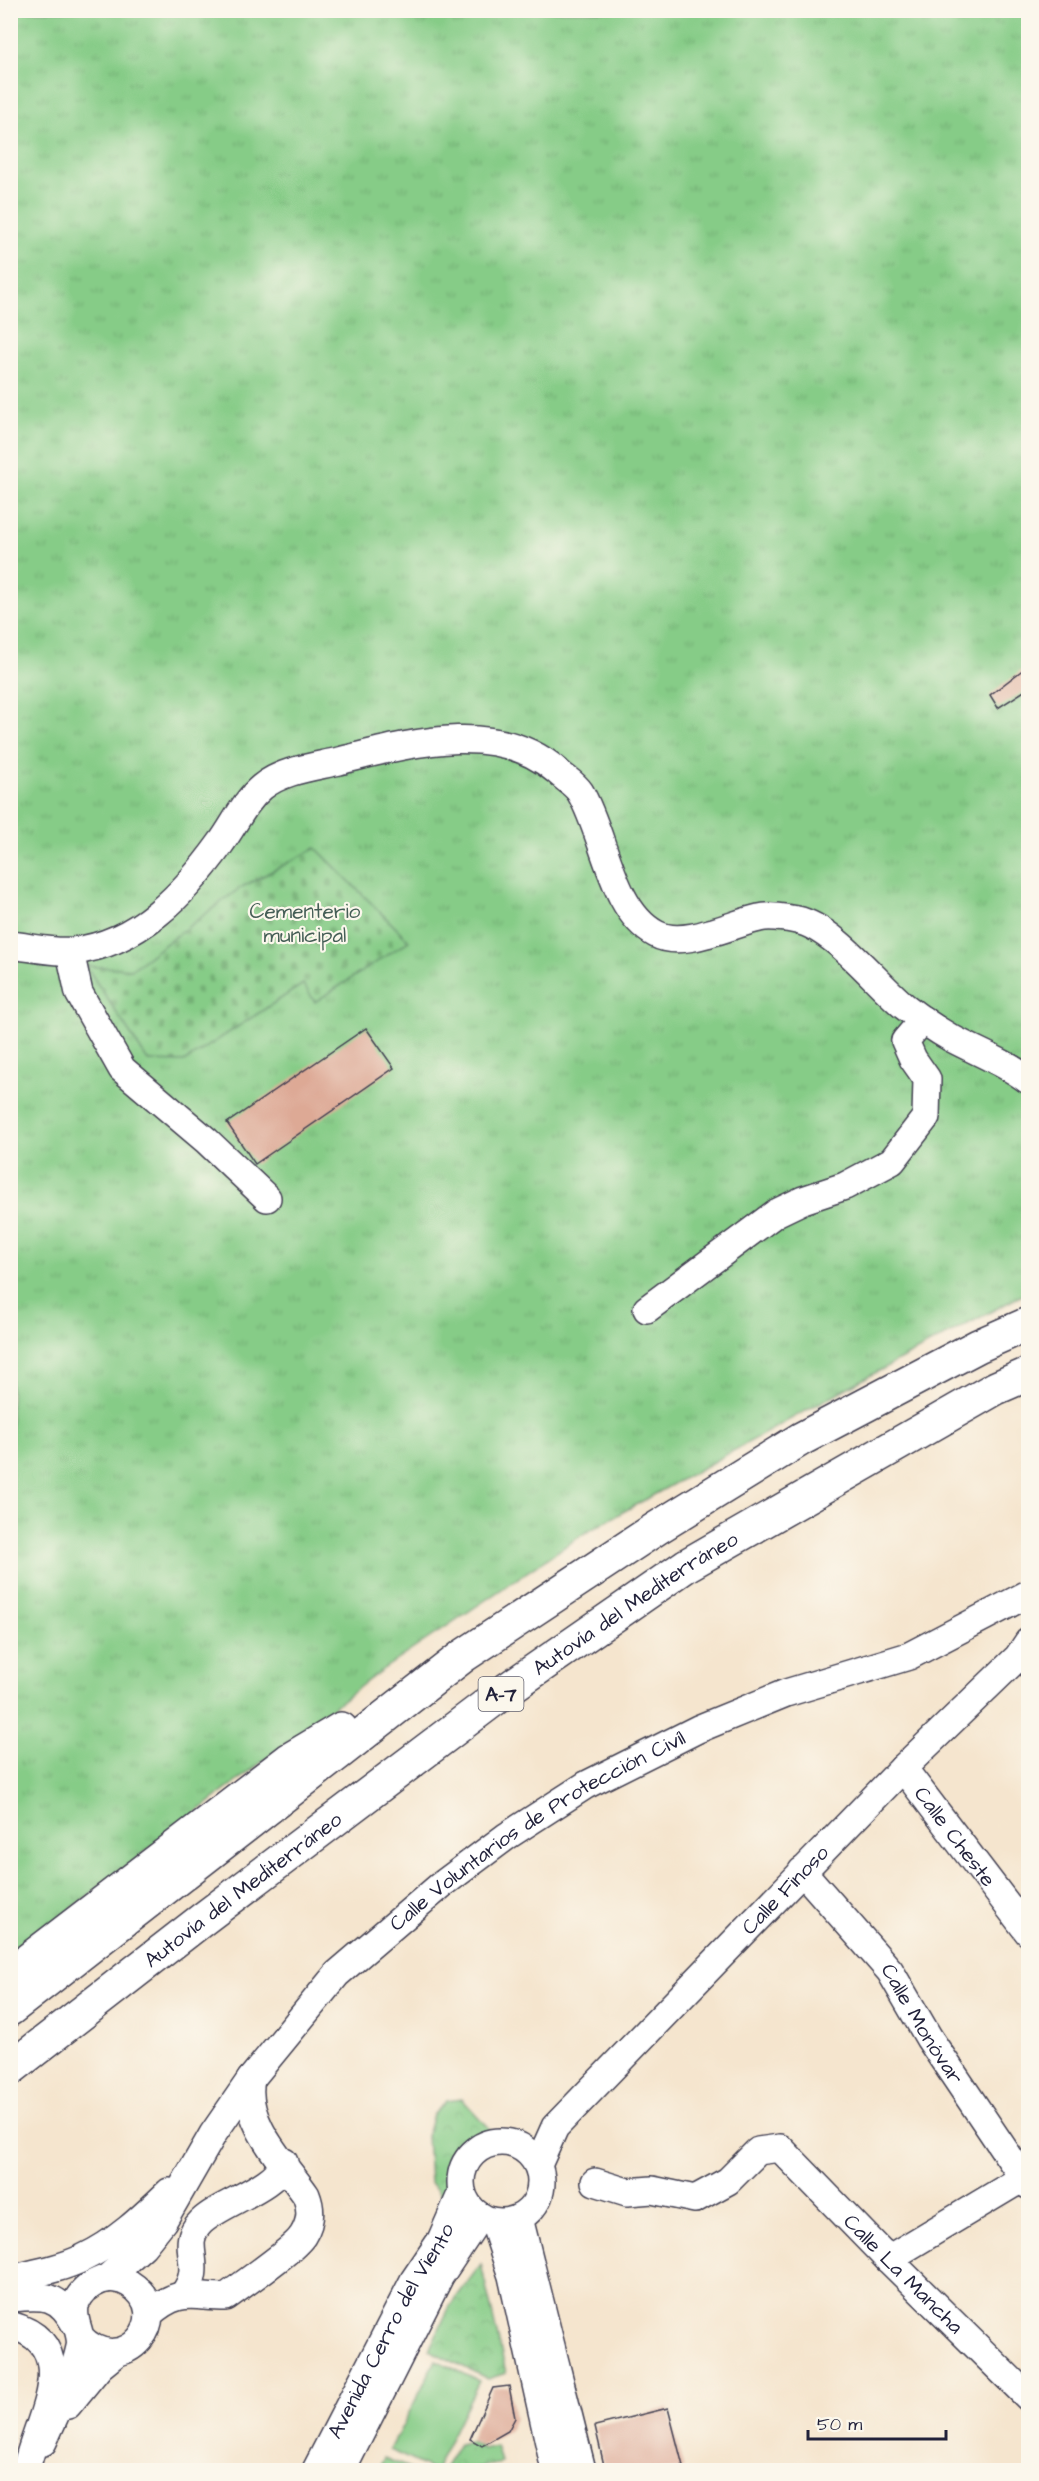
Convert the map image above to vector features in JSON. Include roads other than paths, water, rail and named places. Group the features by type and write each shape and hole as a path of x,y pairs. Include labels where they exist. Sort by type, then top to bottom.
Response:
{"highway":[{"name":"A-7","path":"10,2009 463,1656 657,1528 801,1439 978,1346 1029,1324"},
{"name":"Autovía del Mediterráneo","path":"10,2069 203,1919 505,1691 687,1565 996,1388 1029,1374"},
{"path":"10,1974 289,1760 463,1656"},
{"path":"10,2093 103,2020 203,1919"}],"street":[{"path":"10,945 70,952 106,945 144,926 178,895 221,842 241,810 263,787 288,773 400,745 470,739 505,743 548,763 579,790 601,838 622,896 640,925 660,937 695,937 763,917 799,920 832,937 864,970 923,1020 948,1037 1029,1080"},
{"path":"70,952 79,993 122,1069 207,1141 267,1198"},
{"path":"647,1309 776,1213 803,1200 844,1186 892,1161 926,1117 927,1079 913,1059 905,1041 923,1020"},
{"name":"Calle Voluntarios de Protección Civíl","path":"102,2280 143,2246 163,2221 192,2167 219,2124 251,2079 337,1974 449,1879 507,1836 586,1785 698,1729 786,1693 909,1656 1029,1594"},
{"name":"Calle Finoso","path":"538,2165 555,2127 903,1768 1026,1653"},
{"name":"Calle Cheste","path":"903,1768 1029,1932"},
{"name":"Calle Monóvar","path":"802,1871 890,1971 929,2037 1027,2179"},
{"path":"147,2307 183,2295 200,2293 226,2297 302,2238 310,2221 310,2206 306,2195 259,2127 249,2101 251,2079"},
{"path":"219,2124 239,2119 250,2120 259,2127"},
{"name":"Calle Finoso","path":"512,2143 555,2127"},
{"path":"488,2143 512,2143 531,2154 538,2165 541,2189 537,2201 498,2218 472,2210 462,2192 463,2168 477,2148 488,2143"},
{"name":"Calle La Mancha","path":"595,2182 627,2192 652,2190 695,2199 728,2181 758,2151 780,2148 888,2259 1029,2397"},
{"path":"183,2295 193,2282 195,2272 190,2246 192,2235 201,2222 275,2176 284,2162"},
{"path":"10,2279 58,2267 95,2252 152,2209 192,2167"},
{"path":"888,2259 1027,2179"},
{"name":"Avenida Cerro del Viento","path":"316,2470 414,2280 441,2240 462,2192"},
{"path":"498,2218 555,2470"},
{"path":"498,2218 582,2470"},
{"name":"Avenida Cerro del Viento","path":"342,2470 440,2276 498,2218"},
{"name":"Calle Voluntarios de Protección Civíl","path":"147,2307 150,2262 163,2221"},
{"path":"10,2279 127,2282 138,2289 147,2307 143,2335 127,2350 116,2353 96,2350 77,2330 66,2307 55,2299 36,2296 10,2298"},
{"path":"43,2442 75,2364 76,2302 82,2293 102,2280"},
{"path":"10,2325 30,2334 44,2347 52,2370 49,2400 27,2470"},
{"path":"27,2470 43,2442 86,2382 116,2353"}],"park label":[{"name":"Cementerio municipal","path":"305,923"}]}
